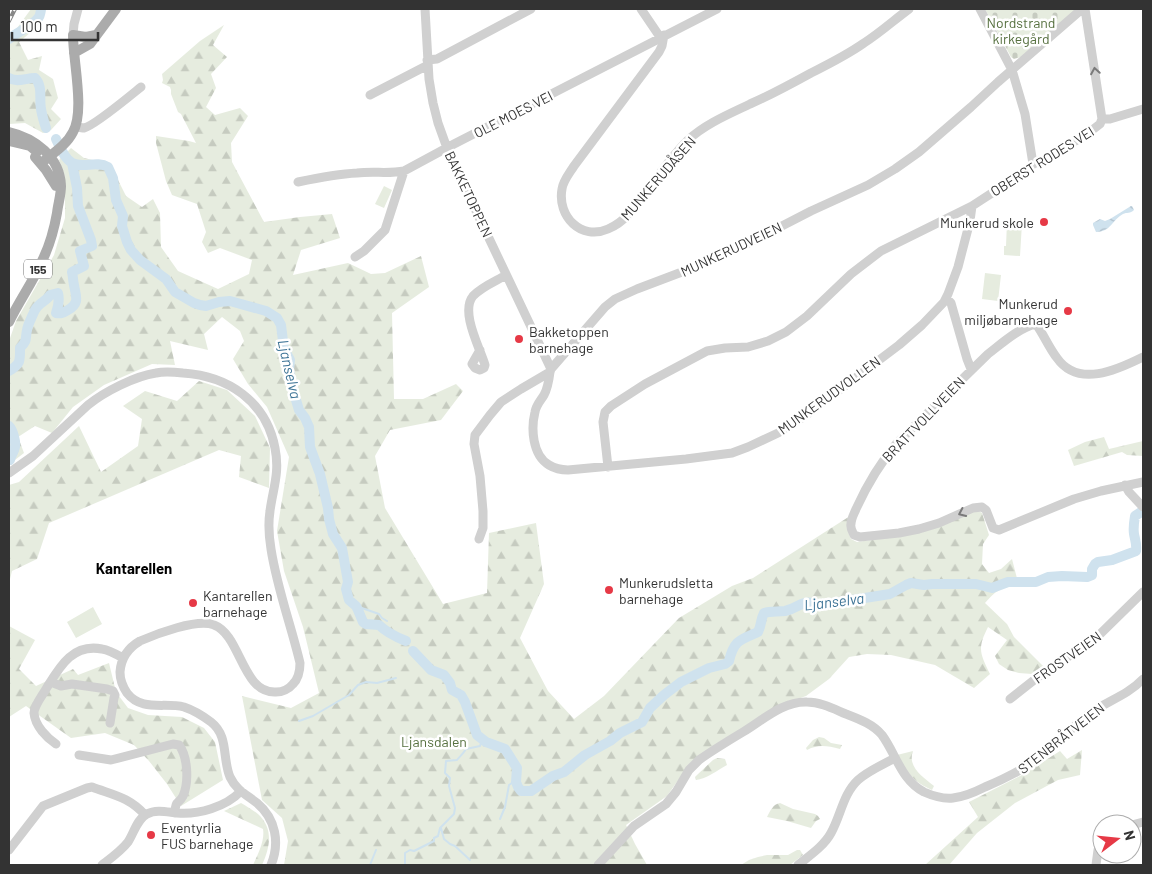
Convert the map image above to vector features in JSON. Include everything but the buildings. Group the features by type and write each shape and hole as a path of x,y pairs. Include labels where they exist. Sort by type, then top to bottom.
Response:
{"main road":[{"path":"74,54 88,46 116,9"},
{"path":"54,152 70,137 76,127 78,118 73,35 86,37 96,35"},
{"name":"155","path":"9,132 20,135 54,152"},
{"name":"155","path":"14,143 54,152"},
{"name":"155","path":"14,143 32,154 42,164 56,186"},
{"name":"155","path":"54,152 52,171 56,186 57,212"},
{"name":"155","path":"9,322 46,253 53,232 61,192 61,182 54,152"}],"street":[{"path":"73,35 78,9"},
{"name":"BAKKETOPPEN","path":"425,9 428,63 434,110 447,148 551,370"},
{"path":"370,95 531,9"},
{"path":"641,9 662,36"},
{"name":"OLE MOES VEI","path":"298,182 355,173 404,171 717,9"},
{"name":"MUNKERUDÅSEN","path":"662,36 662,46 659,52 574,166 563,185 561,204 563,210 571,223 580,229 590,232 603,231 622,221 634,209 679,150 697,133 733,112 851,52 909,9"},
{"path":"980,9 1012,70 1025,114 1033,164"},
{"path":"1084,9 1102,120"},
{"name":"MUNKERUDVEIEN","path":"479,539 483,528 483,511 480,476 474,444 476,433 501,402 551,370 605,307 615,299 637,289 742,247 884,176 919,152 1084,9"},
{"path":"76,127 83,128 90,125 141,87"},
{"name":"OBERST RODES VEI","path":"608,467 603,422 605,412 611,406 645,384 707,351 748,347 768,341 786,332 797,325 851,274 881,252 972,206 1029,169 1033,164 1046,159 1087,134 1100,124 1102,120 1143,109"},
{"path":"355,257 364,251 385,230 404,171"},
{"name":"MUNKERUDVOLLEN","path":"551,370 545,393 534,412 536,446 540,457 548,465 562,470 608,467 732,453 748,447 778,433 805,416 899,345 940,306 946,298 958,267 970,222 972,206"},
{"path":"480,350 471,322 469,302 479,291 506,275"},
{"path":"946,298 951,303 967,359 972,369"},
{"name":"BRATTVOLLVEIEN","path":"1125,485 1090,493 1002,530 995,530 993,528 986,510 979,506 939,523 898,533 860,537 854,535 850,526 863,495 888,453 972,369 1002,343 1030,326 1036,324 1056,358 1070,371 1081,374 1105,373 1116,370 1143,357"},
{"path":"10,472 39,451 96,399 142,376 153,373 191,373 217,379 232,386 246,396 262,415 273,438 278,463 269,521 271,548 276,576 299,659 298,677 290,687 278,692 260,688 251,677 224,633 216,626 206,623 190,624 144,640 133,646 124,658 120,670 125,690 134,700 146,705 180,706 207,719 216,727 224,740 226,765 234,783 260,806 273,824 276,844 271,865"},
{"path":"1143,482 1125,485 1143,507"},
{"name":"FROSTVEIEN","path":"1010,699 1043,673 1094,640 1143,592"},
{"path":"56,744 45,735 34,715 36,708 64,661 78,652 101,649 124,658"},
{"name":"STENBRÅTVEIEN","path":"598,865 634,826 666,804 676,792 689,770 699,760 770,714 790,704 812,702 829,707 872,726 880,734 908,779 927,793 951,798 972,793 1004,779 1031,764 1052,748 1086,716 1129,691 1143,680"},
{"path":"51,682 61,686 72,684 113,691 114,698 110,723"},
{"path":"80,755 111,760 173,744 179,745 182,749 188,772 183,796 176,802 175,813"},
{"path":"798,865 831,833 848,793 856,782 895,758"},
{"path":"9,850 43,806 87,788 126,799 137,806 145,815"},
{"path":"102,865 121,850 140,819 145,815 155,811 190,813 206,811 235,797 241,791"}],"green space":[{"path":"31,9 46,9 36,16 36,28 19,42 28,60 42,56 39,70 53,79 58,98 51,109 61,119 51,130 43,133 25,123 9,124 9,39"},
{"name":"Nordstrand kirkegård","path":"985,9 1077,9 1021,57 1014,59 1011,57"},
{"name":"Ljansdalen","path":"224,25 213,45 227,57 211,74 216,88 206,107 215,115 240,108 248,116 231,143 232,162 264,222 332,214 340,238 301,250 293,275 348,263 371,274 385,273 421,256 429,287 392,313 394,399 423,399 456,384 463,391 441,420 390,430 375,456 385,508 443,604 487,593 489,533 536,523 544,584 520,638 548,691 574,719 604,696 679,618 732,586 753,578 850,516 849,533 851,539 857,542 911,534 977,510 982,513 989,535 983,544 982,564 989,573 1001,569 1012,559 1019,586 1000,590 985,603 1007,624 1014,637 1043,666 1041,670 1032,674 1019,673 1008,670 999,664 995,656 1007,640 988,627 982,641 981,651 990,674 974,688 935,665 891,655 867,654 849,657 829,679 806,696 781,705 719,742 691,762 667,796 626,825 647,865 284,865 288,841 282,818 262,800 242,696 291,708 319,693 303,627 284,571 277,531 289,457 267,407 248,384 233,359 244,341 240,331 222,317 204,334 208,350 170,341 175,365 152,364 104,385 73,407 52,433 35,426 18,437 24,453 9,464 9,341 16,321 54,255 65,218 65,176 59,160 71,148 84,158 110,164 126,196 142,207 153,199 160,213 161,247 178,271 218,289 249,274 252,260 220,248 208,253 202,242 206,232 197,204 172,195 166,181 156,143 156,136 196,143 181,114 178,112 170,87 162,83 162,74 200,41"},
{"path":"384,186 392,190 384,208 375,204"},
{"path":"1007,222 1022,223 1020,256 1004,255"},
{"path":"985,273 1001,275 998,301 982,299"},
{"path":"199,381 227,390 255,416 270,448 269,488 239,477 241,456 219,450 49,523 37,559 12,571 9,583 9,485 19,482 79,426 101,472 138,446 142,419 123,406 145,391 177,401"},
{"path":"1104,437 1109,449 1143,441 1143,456 1127,455 1122,452 1074,466 1068,450 1085,442"},
{"path":"93,607 102,624 76,638 67,622"},
{"path":"9,626 35,640 19,669 36,686 73,669 78,675 109,663 116,692 128,708 148,715 182,717 204,728 215,742 223,780 181,806 167,784 134,745 105,733 71,738 26,706 9,717"},
{"path":"819,737 831,743 842,745 840,749 823,746 807,750 806,748 813,740"},
{"path":"1082,750 1080,775 1058,780 1015,803 977,833 949,865 925,865 978,817 969,802 1022,775 1060,751 1067,759"},
{"path":"913,751 912,762 914,767 934,786 932,790 911,776 897,755"},
{"path":"717,758 725,759 727,765 708,776 696,780 695,777"},
{"path":"241,803 258,814 266,826 269,838 267,852 262,865 253,865 262,843 263,829 224,811"},
{"path":"780,803 793,809 815,814 820,819 811,828 767,817 774,806"},
{"path":"800,850 803,855 790,865 741,865 758,857 788,855"}],"water":[{"path":"1131,206 1133,211 1119,216 1105,230 1096,232 1093,223 1100,219 1105,221 1110,219"}],"waterway":[{"name":"Ljanselva","path":"9,39 37,20 41,9"},
{"name":"Ljanselva","path":"9,78 18,80 35,78 40,88 41,109 46,128"},
{"name":"Ljanselva","path":"56,139 64,155 72,163 76,165 99,164 108,167 113,178 116,200 123,216 122,226 131,250 140,260 166,279 175,292 200,305 206,306 230,301 266,311 277,318 281,325 284,349 290,360 289,370 293,390 299,410 309,427 310,447 320,474 333,534 342,548 348,582 346,589 349,600 356,606 363,622 379,625 406,641"},
{"path":"9,371 19,362 20,348 25,341 28,325 38,306 50,295 58,293 59,301 56,313 65,312 76,302 72,272 84,266 80,251 92,246 78,206 72,163"},
{"path":"9,426 15,439 15,449 10,460"},
{"name":"Ljanselva","path":"413,651 431,670 444,675 450,683 452,690 461,695 477,735 486,742 505,749 517,768 516,782 518,787 521,791 531,791 553,776 564,772 585,755 620,733 642,722 650,708 681,682 709,668 725,664 729,661 736,645 758,632 764,613 790,610 805,603 820,605 890,594 911,583 924,585 976,584 992,588 1008,582 1036,582 1048,577 1087,577 1092,575 1092,569 1098,562 1112,560 1136,551 1134,523 1135,516 1141,512"},
{"path":"356,606 379,614 387,621"},
{"path":"299,721 313,716 349,695 358,685 366,682 377,683 396,678"},
{"path":"405,865 405,853 410,850 414,851 434,841 434,838 438,836 440,828 454,814 455,808 449,786 450,778 445,773 446,761 457,760 466,749 480,746 482,740"},
{"path":"500,819 505,807 509,785 516,780"},
{"path":"441,828 444,839 470,860"},
{"path":"370,865 376,850"}],"railway":[{"path":"9,21 15,9"}],"place":[{"name":"Munkerud skole","path":"1044,222"},
{"name":"Munkerud miljøbarnehage","path":"1068,311"},
{"name":"Bakketoppen barnehage","path":"519,339"},
{"name":"Munkerudsletta barnehage","path":"609,590"},
{"name":"Kantarellen barnehage","path":"193,603"},
{"name":"Eventyrlia FUS barnehage","path":"151,835"}],"district":[{"name":"Kantarellen","path":"134,568"}]}
